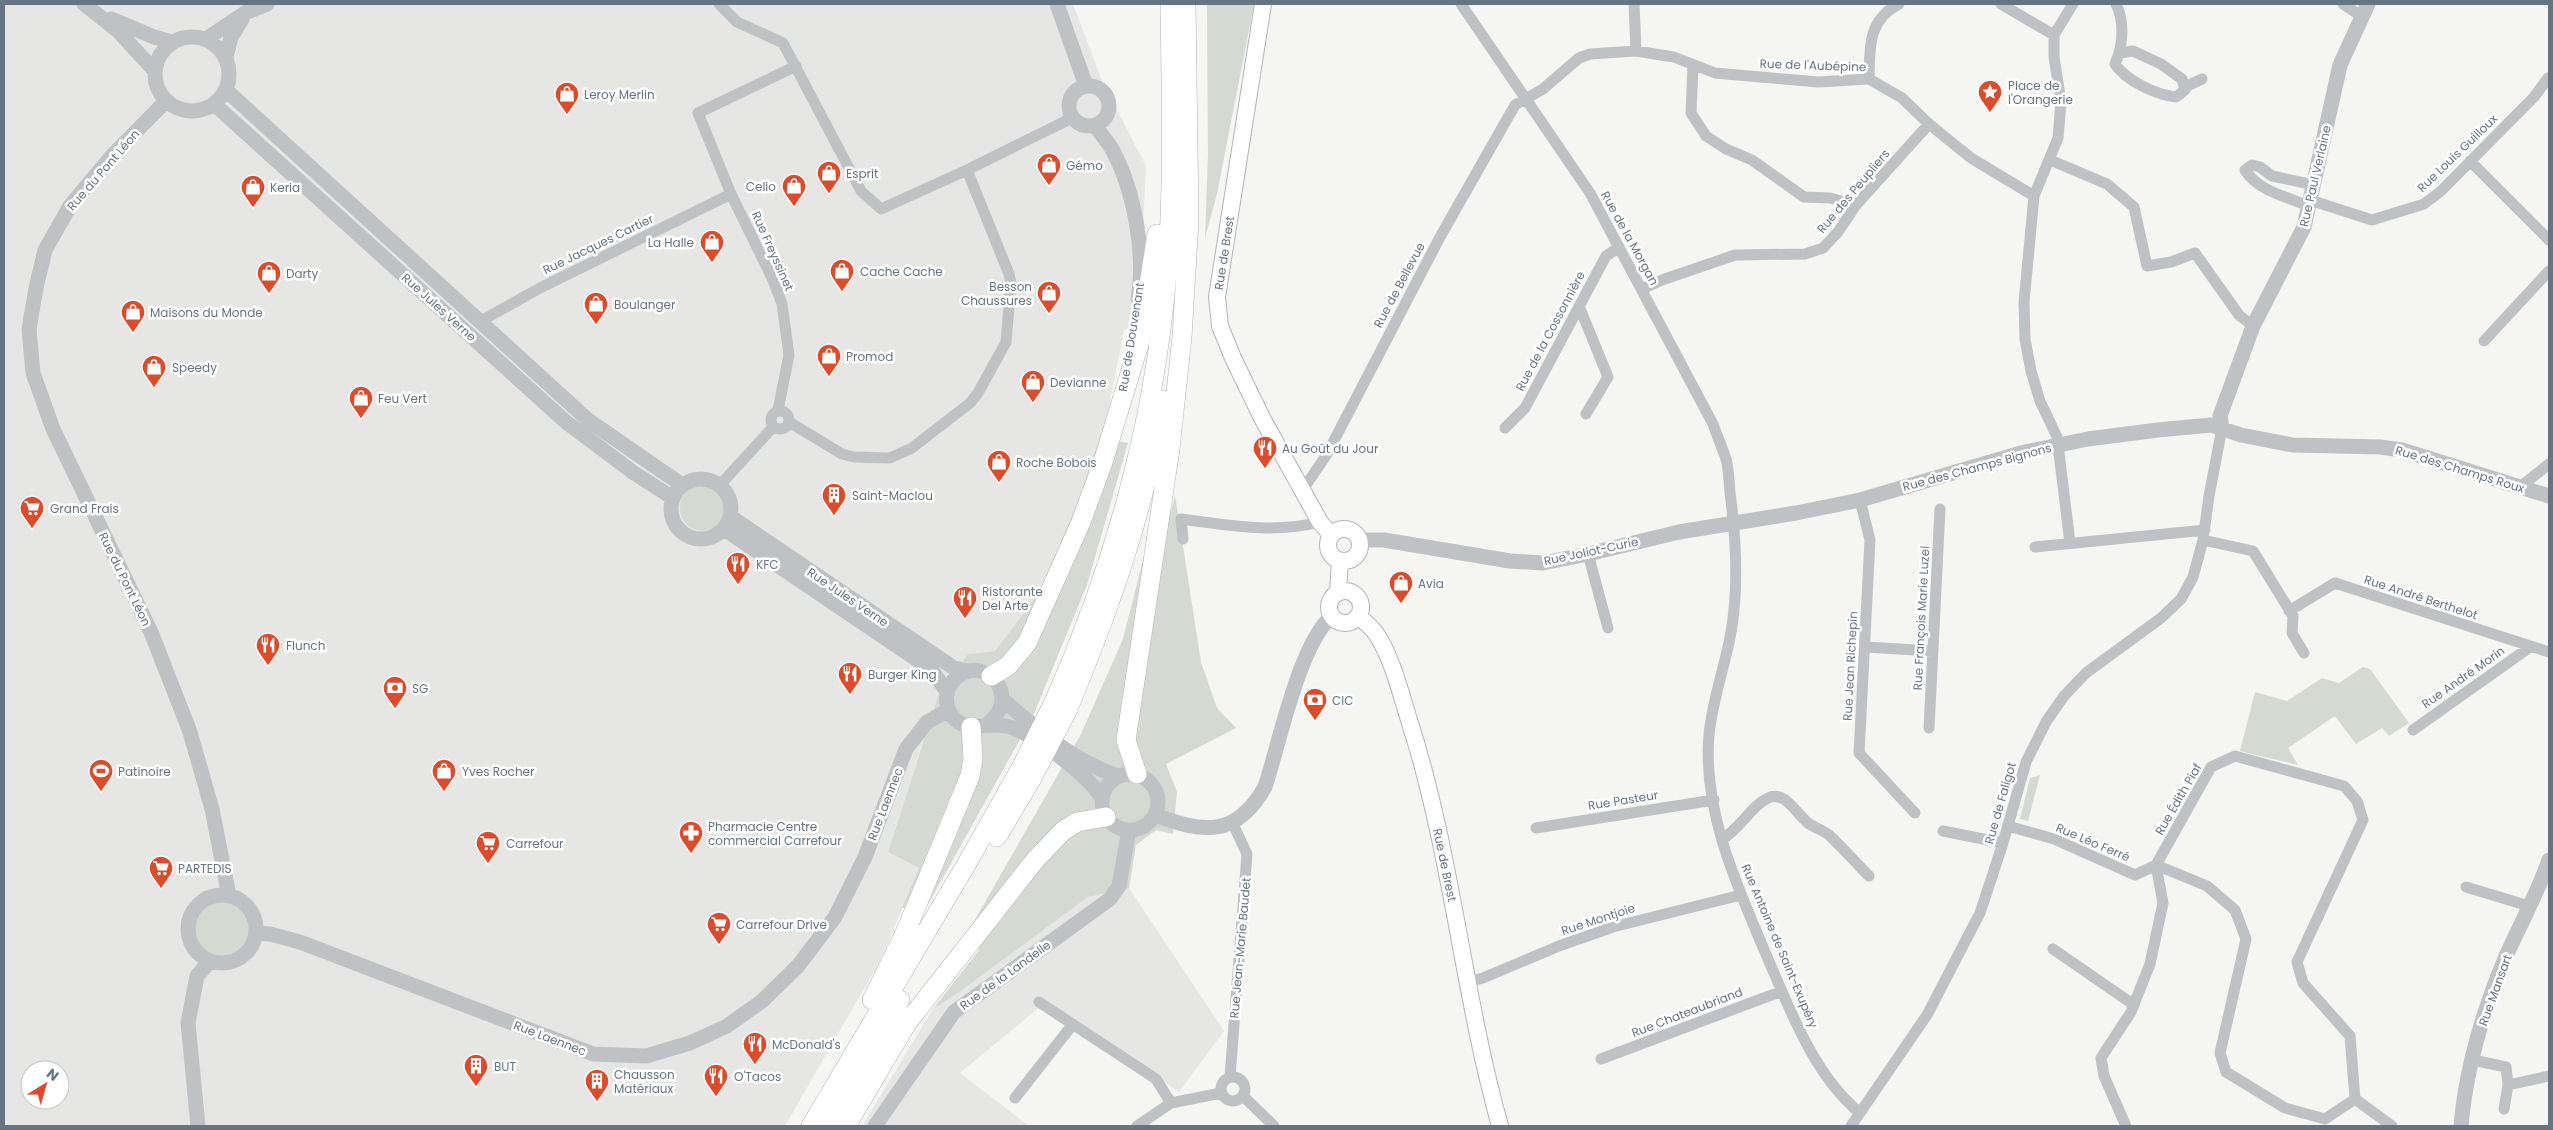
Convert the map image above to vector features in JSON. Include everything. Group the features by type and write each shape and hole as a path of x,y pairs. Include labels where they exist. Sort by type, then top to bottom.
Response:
{"highway":[{"path":"1061,706 1104,579 1127,500 1147,417 1167,271 1171,189 1172,93 1170,4"},
{"path":"1137,774 1126,740 1170,449 1182,337 1189,221 1186,4"},
{"path":"991,676 1008,666 1027,643 1081,522 1103,462 1140,341 1147,307 1156,247 1162,145 1172,93"},
{"path":"831,1126 1027,773 1113,596 1143,497 1159,424 1189,221"},
{"path":"854,1052 861,1020 906,931 970,776 980,725"},
{"path":"811,1126 962,873 1027,773"},
{"path":"846,1126 907,1023 1036,859 1063,831 1077,822 1106,816"}],"main road":[{"name":"Rue de Brest","path":"1263,4 1217,296 1220,326 1232,358 1302,491 1320,522 1331,535"},
{"path":"1345,529 1354,532 1360,540 1360,550 1345,561 1329,550 1331,535 1345,529"},
{"path":"1344,592 1360,602 1358,616 1345,623 1332,616 1330,603 1344,592 1345,561"},
{"name":"Rue de Brest","path":"1358,616 1380,640 1399,690 1428,784 1468,982 1500,1126"}],"street":[{"path":"84,4 98,13 154,37 172,42"},
{"path":"206,39 245,13 267,4"},
{"path":"719,4 737,22 783,43 861,191 881,209 967,170 1072,118"},
{"path":"1057,4 1086,86"},
{"name":"Rue de la Morgan","path":"1461,4 1590,193 1642,289 1713,424 1726,461 1732,506"},
{"path":"1634,4 1636,51"},
{"path":"1869,79 1870,37 1877,23 1900,4"},
{"path":"2001,4 2054,35"},
{"path":"2070,543 2056,437 2040,401 2031,371 2026,339 2024,302 2034,196 2058,138 2061,102 2054,57 2054,35 2073,4"},
{"path":"2116,4 2122,28 2120,53 2115,64 2120,73 2167,96 2176,97 2185,90 2185,87 2202,79"},
{"path":"2343,4 2365,10"},
{"name":"Rue Paul Verlaine","path":"2222,428 2220,416 2253,326 2304,227 2340,65 2365,10"},
{"path":"98,13 154,70 159,92 166,101 182,110 200,111 214,104 226,90 229,69 226,58 214,43 206,39 183,37 163,49 154,70"},
{"path":"226,58 231,37 245,13"},
{"name":"Rue de l'Aubépine","path":"1526,97 1543,89 1579,58 1590,54 1636,51 1674,57 1715,73 1766,79 1818,82 1869,79 1902,98 1928,124 1971,158 2034,196"},
{"path":"2120,53 2133,51 2161,64 2182,79 2185,87"},
{"path":"1693,65 1691,112 1706,136 1726,149 1752,160 1804,196 1830,198 1856,205"},
{"name":"Rue Freyssinet","path":"778,410 789,355 782,304 766,264 731,194 698,113 796,66"},
{"name":"Rue Louis Guilloux","path":"2314,185 2272,176 2260,167 2252,165 2245,170 2251,180 2268,190 2372,220 2424,204 2534,97 2548,78"},
{"path":"1086,86 1102,90 1108,99 1108,115 1095,126 1080,124 1072,118 1069,105 1070,98 1074,92 1086,86"},
{"name":"Rue Jules Verne","path":"226,90 479,322 602,431 677,491"},
{"name":"Rue de Bellevue","path":"1302,491 1327,454 1440,237 1492,143 1515,105 1526,97"},
{"name":"Rue du Pont Léon","path":"166,101 111,157 70,206 45,250 29,329 33,373 53,429 151,632 190,732 212,809 229,896"},
{"name":"Rue Jules Verne","path":"214,104 566,422 634,474 677,491"},
{"name":"Rue des Peupliers","path":"1642,289 1662,280 1736,255 1805,254 1824,248 1838,232 1856,205 1928,124"},
{"name":"Rue de Douvenant","path":"1095,126 1113,150 1126,180 1138,239 1141,285 1119,409"},
{"path":"2050,160 2107,184 2134,207 2147,266 2171,262 2195,253 2239,316 2253,326"},
{"path":"2470,161 2549,240"},
{"path":"789,422 781,429 773,426 770,418 778,410 787,413 789,422 842,454 854,457 890,458 912,448 970,403 978,393 1006,342 1011,283 967,170"},
{"name":"Rue Jacques Cartier","path":"479,322 540,288 731,194"},
{"name":"Rue de la Cossonnière","path":"1505,428 1525,408 1606,256 1619,247"},
{"path":"2484,341 2549,271"},
{"path":"1579,306 1608,377 1586,414"},
{"name":"Rue des Champs Bignons","path":"1733,522 1796,513 1860,500 1974,466 2088,439 2211,425 2222,428"},
{"path":"720,485 773,426"},
{"name":"Rue des Champs Roux","path":"2222,428 2241,435 2293,445 2380,447 2402,450 2549,496"},
{"name":"Rue de Faligot","path":"1851,1126 1928,1016 1980,913 2003,843 2026,762 2046,722 2064,696 2086,673 2161,618 2181,599 2193,577 2204,535 2222,428"},
{"path":"2520,487 2549,464"},
{"path":"705,478 720,485 730,500 727,523 711,538 702,539 687,536 675,524 671,516 677,491 689,481 705,478"},
{"name":"Rue Jean Richepin","path":"1860,500 1870,540 1859,752 1915,813"},
{"name":"Rue Antoine de Saint-Exupéry","path":"1732,506 1735,602 1709,736 1709,770 1722,839 1741,895 1808,1046 1832,1082 1860,1113"},
{"name":"Rue François Marie Luzel","path":"1928,728 1940,509"},
{"path":"1183,539 1181,519 1261,529 1284,528 1320,522"},
{"name":"Rue Joliot-Curie","path":"1360,540 1384,540 1524,563 1543,563 1679,532 1733,522"},
{"name":"Rue Jules Verne","path":"727,523 954,668 968,671"},
{"name":"Rue Jules Verne","path":"727,523 932,669 947,692"},
{"path":"2035,547 2070,543 2204,535 2253,551 2293,616 2292,633 2304,653"},
{"path":"1588,554 1608,628"},
{"name":"Rue André Berthelot","path":"2289,610 2335,584 2549,652"},
{"path":"1155,815 1201,829 1209,829 1232,822 1259,798 1265,788 1290,703 1303,667 1321,627 1332,616"},
{"name":"Rue André Morin","path":"2413,730 2530,646"},
{"path":"1865,648 1933,651"},
{"path":"980,725 1001,709 1002,691 991,676 976,670 968,671 954,679 947,692 949,710 962,724 980,725 1008,726 1021,731 1085,776 1102,798 1106,816 1120,828 1129,830 1144,826 1155,815 1158,807 1156,790 1152,783 1137,774 1118,776 1094,768 1029,723 1003,700"},
{"name":"Rue Laennec","path":"256,933 270,934 300,942 593,1054 646,1056 690,1043 728,1026 762,1001 798,966 834,917 865,857 906,749 927,722 949,710"},
{"name":"Rue Édith Piaf","path":"2156,865 2211,766 2235,756 2344,786 2357,801 2363,820 2297,962 2303,983 2350,1036 2355,1099"},
{"path":"1102,798 1105,789 1118,776"},
{"path":"1722,839 1737,829 1766,799 1775,796 1783,798 1811,825 1820,828 1829,835 1869,876"},
{"name":"Rue Pasteur","path":"1536,828 1714,800"},
{"name":"Rue Jean-Marie Baudet","path":"1230,1077 1247,854 1232,822"},
{"name":"Rue Léo Ferré","path":"2008,826 2054,839 2135,875 2156,865"},
{"name":"Rue de la Landelle","path":"875,1126 954,1012 1110,899 1119,886 1129,830"},
{"path":"1943,831 2003,843"},
{"name":"Rue Mansart","path":"2461,1126 2464,1095 2481,1026 2506,957 2549,860"},
{"path":"2126,1126 2104,1076 2101,1058 2134,1005 2150,964 2163,903 2156,865"},
{"path":"2156,865 2207,886 2235,910 2246,938 2220,1053 2226,1072 2285,1108 2325,1119 2355,1099 2392,1126"},
{"path":"2466,887 2529,906"},
{"path":"218,895 229,896 247,905 253,914 256,933 248,952 240,958 230,962 210,961 200,955 193,947 188,925 191,914 202,902 218,895"},
{"name":"Rue Montjoie","path":"1468,982 1483,978 1559,946 1613,927 1741,895"},
{"path":"2054,949 2134,1005"},
{"path":"198,1126 188,1023 197,976 210,961"},
{"name":"Rue Chateaubriand","path":"1601,1059 1782,991"},
{"path":"1039,1002 1156,1079 1171,1103"},
{"path":"1015,1098 1073,1024"},
{"path":"2473,1060 2506,1067 2508,1086 2504,1109"},
{"path":"2508,1086 2549,1076"},
{"path":"1230,1077 1237,1077 1243,1082 1245,1089 1243,1096 1237,1100 1229,1101 1221,1093 1221,1085 1230,1077"},
{"path":"1137,1126 1171,1103 1221,1093"},
{"path":"1243,1096 1274,1126"}],"shaded area":[{"path":"4,4 1073,4 1102,81 1146,166 1138,327 1124,330 1107,417 1076,506 1038,594 995,651 968,654 921,747 888,852 919,868 881,959 785,1126 4,1126"},
{"path":"1207,4 1254,4 1217,194 1205,238 1208,155"},
{"path":"1100,437 1128,443 1087,585 1033,716 926,908 902,908 919,868 888,852 938,696 968,654 995,651 1038,594 1076,506"},
{"path":"703,485 716,489 722,495 726,508 722,521 716,527 703,531 690,527 684,521 680,508 684,495 690,489"},
{"path":"1175,495 1201,662 1217,708 1236,728 1166,764 1177,792 1173,834 1156,830 1136,845 1129,888 1088,897 958,993 933,1009 979,950 968,932 1081,734 1123,639 1142,564 1158,566"},
{"path":"2363,667 2370,669 2409,723 2389,736 2382,728 2356,744 2335,716 2288,748 2298,765 2240,751 2255,692 2287,701 2322,678 2339,683"},
{"path":"2040,775 2028,821 2020,819 2030,778"},
{"path":"1129,888 1224,1031 1179,1092 1047,1001 960,1073 1029,1126 862,1126 933,1009 958,993 1088,897"},
{"path":"217,902 227,902 237,906 245,914 249,929 245,944 237,952 227,956 217,956 207,952 199,944 195,934 195,924 199,914 207,906"}],"place":[{"name":"Place de l'Orangerie","path":"1990,113"},
{"name":"Leroy Merlin","path":"567,115"},
{"name":"Gémo","path":"1049,186"},
{"name":"Esprit","path":"829,194"},
{"name":"Celio","path":"794,207"},
{"name":"Keria","path":"253,208"},
{"name":"La Halle","path":"712,263"},
{"name":"Cache Cache","path":"842,292"},
{"name":"Darty","path":"269,294"},
{"name":"Besson Chaussures","path":"1049,314"},
{"name":"Boulanger","path":"596,325"},
{"name":"Maisons du Monde","path":"133,333"},
{"name":"Promod","path":"829,377"},
{"name":"Speedy","path":"154,388"},
{"name":"Devianne","path":"1033,403"},
{"name":"Feu Vert","path":"361,419"},
{"name":"Au Goût du Jour","path":"1265,469"},
{"name":"Roche Bobois","path":"999,483"},
{"name":"Saint-Maclou","path":"834,516"},
{"name":"Grand Frais","path":"32,529"},
{"name":"KFC","path":"738,585"},
{"name":"Avia","path":"1401,604"},
{"name":"Ristorante Del Arte","path":"965,619"},
{"name":"Flunch","path":"268,666"},
{"name":"Burger King","path":"850,695"},
{"name":"SG","path":"395,709"},
{"name":"CIC","path":"1315,721"},
{"name":"Patinoire","path":"101,792"},
{"name":"Yves Rocher","path":"444,792"},
{"name":"Pharmacie Centre commercial Carrefour","path":"691,854"},
{"name":"Carrefour","path":"488,864"},
{"name":"PARTEDIS","path":"161,889"},
{"name":"Carrefour Drive","path":"719,945"},
{"name":"McDonald's","path":"755,1065"},
{"name":"BUT","path":"476,1087"},
{"name":"O'Tacos","path":"716,1097"},
{"name":"Chausson Matériaux","path":"597,1102"}]}
